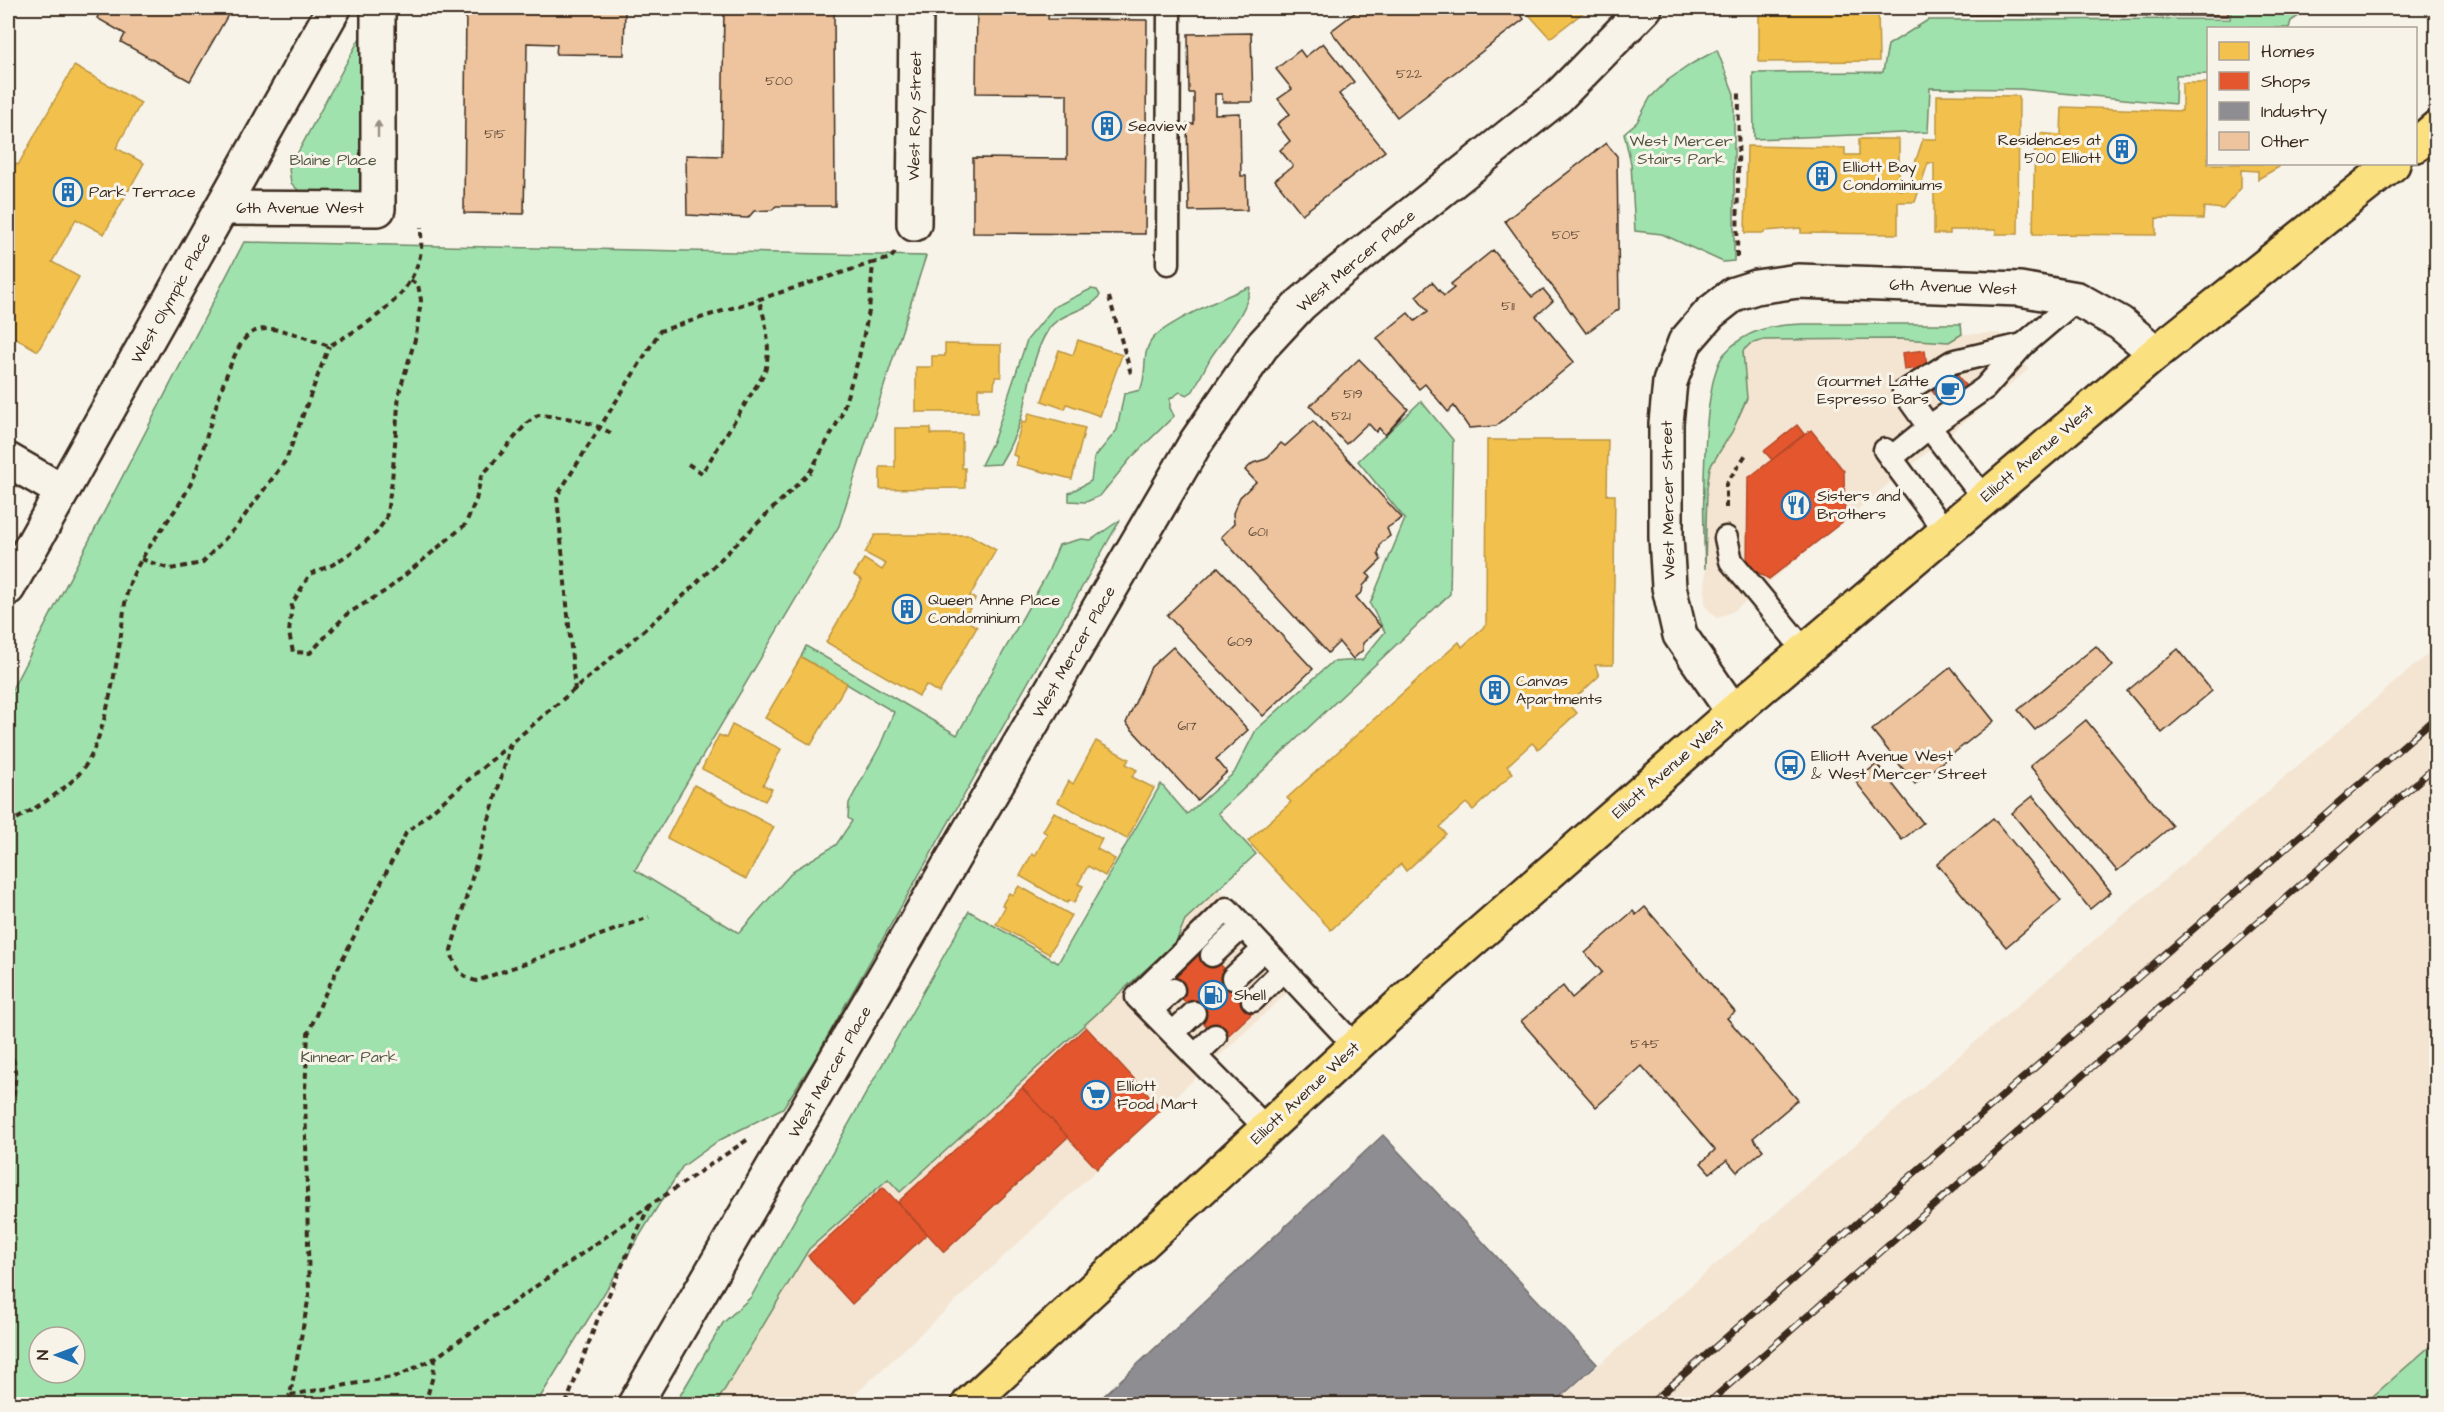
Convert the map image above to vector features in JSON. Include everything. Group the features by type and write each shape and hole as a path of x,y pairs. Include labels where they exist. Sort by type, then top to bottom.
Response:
{"main road":[{"path":"2417,143 2436,129"},
{"name":"Elliott Avenue West","path":"969,1404 1429,978 1733,712 2156,353 2392,165"}],"street":[{"name":"West Olympic Place","path":"8,588 334,8"},
{"name":"6th Avenue West","path":"222,208 378,209 378,8"},
{"name":"West Roy Street","path":"914,224 916,8"},
{"name":"West Mercer Place","path":"635,1404 1196,442 1262,346 1300,305 1323,285 1558,97 1646,8"},
{"name":"6th Avenue West","path":"1734,294 1756,286 1797,281 2020,290 2077,298 2120,323 2156,353"},
{"name":"West Mercer Street","path":"1733,712 1680,635 1669,587 1666,525 1666,423 1670,382 1685,342 1710,313 1734,294"},
{"path":"8,460 62,491"}],"lane":[{"path":"1168,263 1169,8"},
{"path":"1945,531 1888,454 1985,388 2023,345 2077,298"},
{"path":"1984,498 1904,392 1952,362 2023,345"},
{"path":"1726,538 1731,561 1805,651"},
{"path":"1267,1130 1137,997 1227,909 1355,1047"},
{"path":"1212,955 1243,926"},
{"path":"1233,978 1264,949"},
{"path":"1253,1000 1283,970"},
{"path":"1151,1010 1173,990"},
{"path":"1173,1033 1194,1013"},
{"path":"1195,1056 1215,1036"}],"path":[{"path":"1737,260 1739,92"},
{"path":"575,691 557,496 660,330 891,258 914,224"},
{"path":"141,559 170,569 202,563 237,526 286,460 328,346 362,327 395,301 410,280 421,255 421,227"},
{"path":"281,1404 290,1395 309,1296 305,1090 308,1034 324,996 406,833 678,601 810,472 841,416 859,357 868,311 873,263"},
{"path":"410,280 418,285 421,300 416,336 399,393 392,481 386,519 376,533 355,550 332,565 310,574 292,604 289,633 293,652 310,653 347,614 387,590 465,525 476,500 481,477 527,423 538,415 565,418 599,426 612,434"},
{"path":"1109,297 1132,376"},
{"path":"688,464 702,473 765,372 769,355 768,338 758,298"},
{"path":"8,824 41,804 80,774 93,750 111,694 130,582 141,559 195,473 219,395 235,356 249,333 265,327 328,346"},
{"path":"1726,538 1726,484 1747,453"},
{"path":"511,744 451,950 459,972 468,979 477,981 649,917"},
{"path":"8,1049 14,1062 14,1082 8,1127"},
{"path":"290,1395 398,1376 435,1358 650,1206 751,1138 776,1126 792,1137"},
{"path":"566,1404 597,1321 650,1206"},
{"path":"425,1404 434,1376 435,1358"},
{"path":"2426,1404 2436,1392"}],"shaded area":[{"path":"2000,333 2029,369 1734,611 1717,618 1705,606 1707,488 1710,467 1732,432 1747,398 1743,351 1750,344 1764,340 1900,339 1949,342 1962,334"},
{"path":"2436,647 2436,1341 2364,1404 1553,1404"},
{"path":"1219,889 1302,979 845,1404 716,1404 809,1249 888,1178 900,1192 1176,942 1185,920"}],"green space":[{"path":"2231,8 2311,8 2291,21 2289,27 2207,27 2207,74 2176,75 2175,104 2020,89 1930,88 1928,132 1754,139 1753,73 1883,72 1888,45 1928,20 2230,19"},
{"name":"Blaine Place","path":"362,34 363,189 359,193 302,194 291,183 289,169"},
{"name":"West Mercer Stairs Park","path":"1717,50 1734,94 1734,261 1723,262 1662,234 1635,231 1631,164 1624,133 1637,122 1650,98 1668,80"},
{"name":"Kinnear Park","path":"244,242 926,256 839,526 635,870 739,933 794,870 836,845 852,821 848,818 849,803 880,746 894,712 801,657 806,646 957,735 1048,572 1059,545 1081,539 1091,540 1120,520 813,1062 783,1108 718,1141 682,1167 536,1404 8,1404 8,697"},
{"path":"1250,287 1245,306 1211,357 1193,391 1187,395 1180,392 1170,399 1170,408 1174,416 1131,458 1100,496 1086,502 1069,501 1069,493 1091,481 1094,458 1117,430 1124,394 1140,390 1144,378 1146,352 1151,341 1157,334 1181,319"},
{"path":"1091,289 1097,290 1100,295 1096,300 1053,324 1043,339 1033,366 1021,420 1000,464 981,465 994,439 1027,340 1054,307"},
{"path":"1803,324 1961,324 1962,334 1949,342 1900,339 1764,340 1750,344 1743,351 1747,398 1732,432 1710,467 1707,488 1705,569 1705,457 1707,424 1716,370 1724,354 1750,334 1770,327"},
{"path":"1421,401 1453,440 1450,594 1218,813 1256,854 1185,920 1176,942 900,1192 888,1179 809,1249 716,1404 675,1404 723,1323 751,1297 969,911 1058,963 1161,784 1187,814 1234,773 1256,730 1332,662 1362,660 1385,632 1370,604 1405,519 1358,461"},
{"path":"2436,1341 2436,1404 2364,1404"}],"building: Homes":[{"path":"1523,8 1589,8 1550,38"},
{"path":"1759,8 1878,8 1879,61 1759,62"},
{"name":"Park Terrace","path":"74,66 141,103 116,148 144,163 104,234 76,219 52,262 79,277 38,351 11,335 8,342 8,160 18,165"},
{"name":"Residences at 500 Elliott","path":"2182,83 2207,83 2207,165 2280,165 2279,167 2258,179 2258,171 2241,170 2241,188 2223,209 2204,207 2203,219 2156,218 2156,235 2033,234 2035,133 2061,135 2062,107 2182,111"},
{"name":"Elliott Bay Condominiums","path":"1937,95 2019,96 2018,234 1996,234 1996,230 1950,230 1950,234 1934,234 1934,163 1928,163 1915,202 1898,202 1898,234 1801,233 1801,228 1745,233 1747,146 1845,148 1845,155 1859,155 1859,139 1899,139 1899,190 1906,190 1923,139 1937,139"},
{"path":"1078,340 1122,355 1100,416 1067,404 1065,409 1042,401 1059,350 1073,355"},
{"path":"945,344 1001,345 1001,377 995,377 994,388 978,388 978,412 916,412 916,367 932,367 932,356 945,356"},
{"path":"1029,413 1085,428 1072,479 1016,465 1018,457 1013,455 1022,422 1026,423"},
{"path":"895,428 931,428 931,434 962,434 962,468 965,468 965,488 880,489 880,467 895,467"},
{"name":"Canvas Apartments","path":"1487,440 1608,440 1607,495 1615,495 1613,665 1595,665 1599,676 1569,704 1577,713 1538,749 1532,743 1507,766 1513,773 1473,810 1466,803 1440,827 1446,834 1406,871 1401,864 1331,930 1248,841 1291,802 1287,798 1459,642 1462,647 1486,625"},
{"name":"Queen Anne Place Condominium","path":"875,535 970,535 996,550 970,596 975,599 964,619 977,627 939,693 926,685 919,696 826,642 862,580 854,575 864,559 882,570 886,564 865,553"},
{"path":"801,657 847,683 811,745 765,718"},
{"path":"732,725 781,749 763,785 772,789 765,801 702,769 719,735 726,738"},
{"path":"1096,741 1129,759 1126,764 1137,770 1132,777 1154,788 1127,839 1058,802 1069,781 1073,784"},
{"path":"694,785 774,827 746,879 667,838"},
{"path":"1054,812 1102,839 1097,849 1115,859 1105,876 1088,866 1078,884 1083,886 1074,903 1069,900 1067,903 1020,876 1032,854 1035,856 1047,834 1043,831"},
{"path":"1019,886 1071,915 1049,954 996,924 1005,907 1002,905 1009,893 1013,895"}],"building: Shops":[{"path":"2374,8 2436,8 2436,9"},
{"path":"1925,350 1927,367 1904,370 1902,353"},
{"name":"Gourmet Latte Espresso Bars","path":"1956,373 1968,389 1944,407 1932,391"},
{"path":"1797,425 1804,434 1772,460 1764,451"},
{"name":"Sisters and Brothers","path":"1811,430 1844,471 1845,520 1769,579 1747,566 1748,478"},
{"name":"Shell","path":"1201,943 1259,1007 1221,1042 1163,978"},
{"path":"1086,1027 1162,1109 1097,1169 1022,1088"},
{"path":"1022,1088 1068,1137 944,1252 898,1202"},
{"path":"883,1187 927,1234 852,1304 808,1256"}],"building: Industry":[{"path":"1383,1135 1597,1364 1553,1404 1095,1404"}],"building: Other":[{"path":"102,8 112,8 122,13 126,8 232,8 190,81 121,42 125,34 97,18"},
{"path":"466,8 625,8 624,55 556,54 557,44 527,43 524,214 464,213"},
{"path":"724,8 834,8 835,206 776,206 772,210 754,211 748,218 687,215 686,155 722,156"},
{"name":"Seaview","path":"977,8 1049,8 1048,19 1147,20 1145,234 973,233 973,158 1067,159 1067,94 976,93"},
{"path":"1361,8 1516,8 1524,19 1397,117 1331,31"},
{"path":"1926,8 2228,8 2228,16 1926,15"},
{"path":"1251,33 1253,102 1223,102 1222,94 1215,94 1215,114 1240,113 1241,176 1246,176 1247,210 1189,211 1187,124 1194,124 1194,93 1189,93 1188,34"},
{"path":"1323,43 1354,82 1339,94 1385,151 1302,214 1275,180 1293,166 1280,150 1290,141 1277,124 1290,114 1278,99 1292,89 1276,69 1300,50 1305,57"},
{"path":"1606,143 1617,156 1619,309 1586,333 1505,221"},
{"path":"1493,250 1532,297 1543,289 1553,301 1536,316 1574,362 1496,426 1469,428 1454,406 1448,412 1425,384 1419,389 1377,338 1408,313 1415,321 1428,311 1416,296 1432,282 1444,296 1454,288 1451,284"},
{"path":"1359,359 1408,409 1385,435 1379,428 1376,432 1368,423 1346,444 1310,406"},
{"path":"1313,421 1402,518 1387,528 1390,536 1381,543 1378,554 1381,560 1367,574 1371,577 1356,597 1381,627 1363,643 1363,650 1353,659 1339,642 1328,653 1221,537 1234,524 1233,513 1240,497 1256,482 1245,470 1253,463 1266,459 1281,443 1285,446"},
{"path":"1218,567 1313,669 1263,716 1167,615"},
{"path":"2096,646 2113,666 2035,730 2018,710"},
{"path":"1173,647 1248,730 1216,759 1227,772 1197,800 1126,723 1151,667"},
{"path":"2178,649 2212,691 2162,733 2127,691"},
{"path":"1951,667 1994,721 1915,784 1872,730"},
{"path":"2086,720 2172,826 2117,871 2030,766"},
{"path":"1877,764 1923,823 1902,840 1855,781"},
{"path":"2033,796 2111,892 2090,909 2012,813"},
{"path":"1993,818 2061,901 2006,947 1937,864"},
{"path":"1645,907 1735,1012 1727,1018 1798,1100 1753,1138 1763,1150 1737,1172 1727,1160 1710,1173 1701,1163 1715,1150 1642,1066 1596,1107 1521,1021 1563,986 1572,998 1602,972 1585,953 1633,911 1636,915"}],"railway":[{"path":"1650,1404 2436,717"},
{"path":"1707,1404 2436,766"}],"place":[{"name":"Seaview","path":"1107,126"},
{"name":"Residences at 500 Elliott","path":"2122,149"},
{"name":"Elliott Bay Condominiums","path":"1822,176"},
{"name":"Park Terrace","path":"68,192"},
{"name":"Gourmet Latte Espresso Bars","path":"1950,390"},
{"name":"Sisters and Brothers","path":"1796,505"},
{"name":"Queen Anne Place Condominium","path":"907,609"},
{"name":"Canvas Apartments","path":"1495,690"},
{"name":"Elliott Avenue West & West Mercer Street","path":"1790,765"},
{"name":"Shell","path":"1213,995"},
{"name":"Elliott Food Mart","path":"1096,1095"}]}
